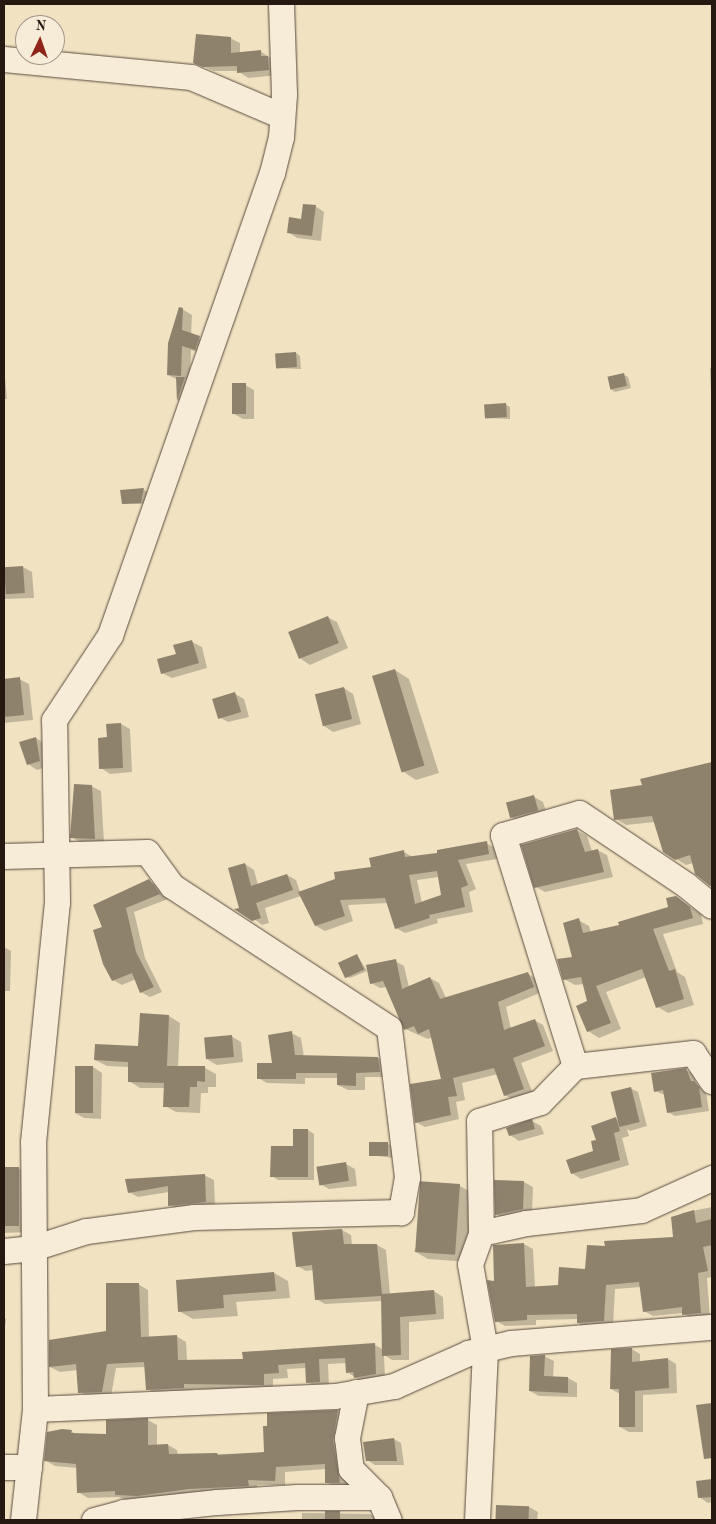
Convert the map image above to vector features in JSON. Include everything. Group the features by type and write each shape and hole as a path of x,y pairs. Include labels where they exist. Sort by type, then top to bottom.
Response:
{"street":[{"path":"23,1520 35,1409 33,1142 57,902 54,720 110,635 272,173 282,116 281,4"},
{"path":"4,59 191,77 282,116"},
{"path":"575,1066 503,835 579,813 686,885 712,906"},
{"path":"4,856 147,852 172,886 389,1028 407,1177 401,1212 194,1217 86,1231 33,1248 4,1251"},
{"path":"478,1520 485,1349 470,1264 481,1233 478,1121 540,1102 575,1066 693,1052 712,1081"},
{"path":"481,1233 526,1223 641,1210 712,1178"},
{"path":"35,1409 356,1392 394,1386 468,1353 511,1343 712,1328"},
{"path":"356,1392 347,1438 351,1469 379,1497 389,1520"},
{"path":"4,1467 29,1467"},
{"path":"94,1520 123,1512 217,1502 297,1497 379,1497"}],"building":[{"path":"196,34 231,37 231,53 261,50 261,56 268,56 269,70 237,73 237,66 203,67 193,63"},
{"path":"303,204 316,205 312,236 287,233 289,217 301,219"},
{"path":"179,307 183,308 182,330 200,336 195,350 182,346 181,376 167,375 168,343"},
{"path":"296,352 297,367 276,368 275,353"},
{"path":"624,373 627,386 610,389 607,377"},
{"path":"176,377 185,377 177,401"},
{"path":"232,383 246,383 246,414 232,414"},
{"path":"506,403 507,417 485,419 484,405"},
{"path":"144,488 141,503 122,504 120,490"},
{"path":"23,566 25,593 6,594 4,567"},
{"path":"328,616 339,643 299,659 288,632"},
{"path":"192,640 199,663 161,674 157,659 176,654 173,645"},
{"path":"395,669 425,766 402,773 372,676"},
{"path":"20,677 24,715 4,717 4,679"},
{"path":"344,687 352,719 323,726 315,694"},
{"path":"235,692 241,712 218,719 212,699"},
{"path":"121,723 123,768 99,769 98,738 107,737 106,724"},
{"path":"36,737 40,761 27,765 19,742"},
{"path":"712,762 712,886 710,886 695,874 690,855 675,860 663,852 652,816 614,820 610,790 642,785 640,779"},
{"path":"74,784 92,785 95,839 70,838"},
{"path":"534,795 538,810 510,818 506,803"},
{"path":"577,829 585,852 598,849 604,872 534,888 521,845"},
{"path":"487,841 489,854 458,860 468,885 461,888 465,907 429,915 430,918 395,929 385,898 340,900 345,916 315,926 298,892 335,879 334,872 371,867 369,858 404,850 405,857 437,853 437,850","holes":["437,871 441,895 415,904 409,875"]},
{"path":"245,863 251,886 287,874 293,890 256,903 261,918 252,921 234,909 239,908 228,868"},
{"path":"149,879 160,894 126,908 136,952 154,987 140,993 132,973 112,981 103,964 93,930 102,927 93,905"},
{"path":"676,896 690,907 693,918 653,929 669,971 675,969 684,999 656,1008 642,969 596,986 611,1023 587,1032 576,1006 587,1001 581,977 563,980 557,959 572,957 563,923 579,918 583,933 619,925 618,922 668,907 666,898"},
{"path":"357,954 364,969 345,978 338,963"},
{"path":"396,959 402,989 430,977 440,999 528,972 534,987 498,1002 504,1030 535,1019 545,1046 513,1058 524,1089 504,1096 494,1068 453,1078 457,1096 448,1097 451,1115 415,1123 410,1084 441,1079 429,1029 418,1034 414,1026 404,1030 383,981 370,984 366,965"},
{"path":"140,1013 169,1015 167,1066 205,1066 205,1082 197,1081 197,1087 190,1087 189,1107 163,1107 164,1083 128,1082 128,1062 94,1060 95,1044 138,1046"},
{"path":"292,1031 295,1055 378,1057 380,1072 356,1073 356,1086 337,1085 337,1073 296,1073 296,1079 257,1079 257,1063 272,1063 268,1035"},
{"path":"232,1035 234,1057 206,1059 204,1037"},
{"path":"75,1066 93,1066 93,1113 75,1113"},
{"path":"686,1068 691,1081 694,1081 699,1087 702,1107 667,1113 663,1090 654,1092 651,1073"},
{"path":"631,1087 640,1122 619,1127 611,1092"},
{"path":"616,1117 620,1131 614,1133 620,1160 571,1174 566,1160 593,1151 591,1141 596,1140 591,1126"},
{"path":"532,1119 535,1129 509,1136 506,1128"},
{"path":"293,1129 308,1129 308,1177 270,1177 271,1146 293,1146"},
{"path":"369,1142 388,1142 388,1156 369,1156"},
{"path":"346,1162 349,1181 319,1185 316,1167"},
{"path":"4,1167 19,1167 19,1226 4,1226"},
{"path":"205,1174 206,1202 168,1206 168,1186 128,1193 125,1179"},
{"path":"494,1180 524,1181 523,1209 495,1215"},
{"path":"420,1181 460,1184 455,1255 415,1252"},
{"path":"694,1210 696,1223 712,1219 712,1245 703,1247 708,1271 698,1273 701,1313 682,1315 682,1307 643,1312 639,1282 606,1285 604,1321 577,1323 577,1314 527,1315 527,1320 495,1322 487,1280 494,1281 493,1245 524,1243 526,1287 558,1285 559,1267 585,1269 587,1245 605,1246 604,1241 673,1237 671,1217"},
{"path":"342,1229 344,1244 377,1244 382,1294 434,1290 436,1314 400,1317 401,1355 382,1356 381,1296 315,1300 312,1265 296,1267 292,1232"},
{"path":"274,1272 276,1291 223,1295 224,1308 178,1312 176,1280"},
{"path":"106,1283 139,1283 141,1337 177,1335 178,1360 243,1359 242,1352 375,1343 376,1374 354,1378 353,1372 346,1373 345,1358 319,1359 320,1382 306,1383 305,1363 278,1365 279,1373 264,1374 264,1385 184,1384 184,1388 146,1390 144,1362 107,1364 102,1392 78,1393 76,1364 49,1367 49,1340 106,1331"},
{"path":"632,1348 632,1362 668,1358 669,1388 635,1391 635,1427 619,1427 619,1389 610,1389 611,1349"},
{"path":"545,1355 544,1376 568,1377 568,1393 529,1391 530,1356"},
{"path":"712,1403 712,1458 704,1459 696,1405"},
{"path":"338,1410 333,1440 340,1483 325,1483 325,1464 276,1467 275,1481 248,1480 249,1486 189,1489 137,1496 115,1495 115,1491 77,1493 76,1464 44,1461 47,1432 62,1429 72,1430 71,1433 106,1434 106,1420 148,1418 148,1445 168,1444 169,1454 217,1453 218,1455 264,1452 263,1426 267,1426 267,1413"},
{"path":"394,1438 397,1461 366,1461 363,1442"},
{"path":"712,1479 712,1497 698,1498 696,1481"},
{"path":"496,1505 529,1506 528,1520 495,1520"},
{"path":"325,1511 340,1511 340,1520 325,1520"}]}
